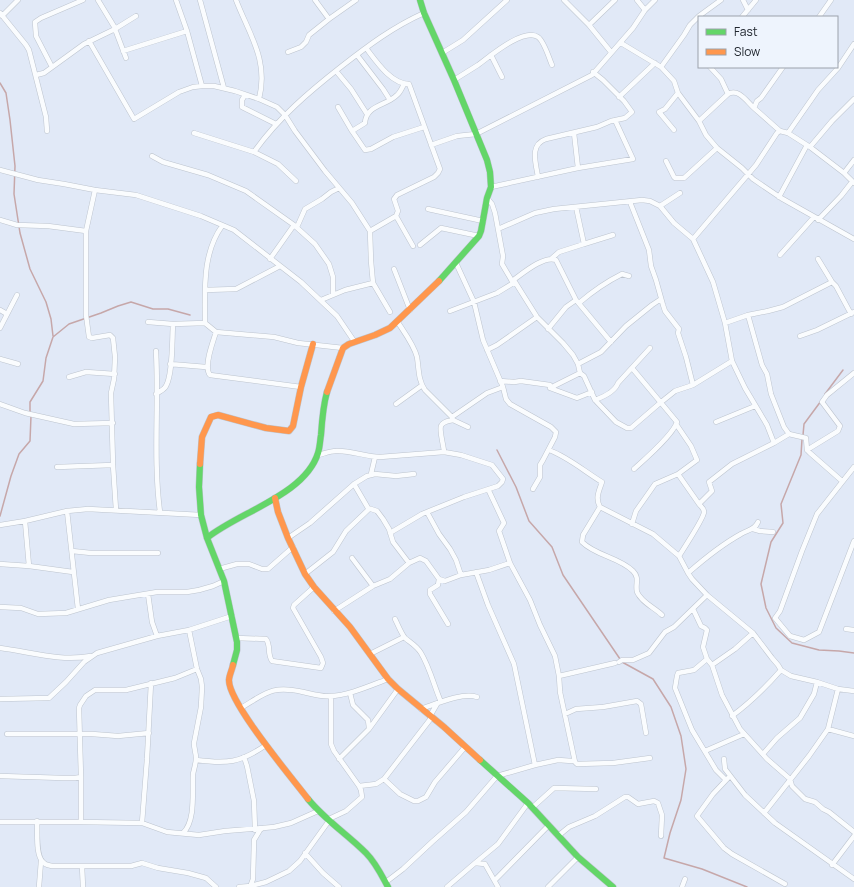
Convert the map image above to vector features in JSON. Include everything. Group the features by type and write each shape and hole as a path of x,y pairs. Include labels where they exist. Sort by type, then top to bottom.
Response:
{"street":[{"path":"18,0 1,15 29,50 46,117 47,131"},
{"path":"52,67 36,36 35,22 83,0"},
{"path":"98,0 115,28 126,58"},
{"path":"176,0 187,31 202,86"},
{"path":"200,0 224,88"},
{"path":"236,0 253,38 260,62 261,88 259,99"},
{"path":"315,0 329,19"},
{"path":"288,52 301,47 306,42 309,35 356,0"},
{"path":"207,538 218,529 290,489 310,469 318,455 320,446 324,402 330,381 343,348 354,341 384,331 397,322 456,263 479,236 487,198 491,187 490,172 487,160 424,13 420,0"},
{"path":"442,53 463,40 506,0"},
{"path":"564,0 589,25 611,52"},
{"path":"589,25 615,0"},
{"path":"637,0 645,10"},
{"path":"431,145 457,136 476,134 592,75 611,52 621,43 645,10 655,0"},
{"path":"700,16 722,0"},
{"path":"743,0 748,10"},
{"path":"743,16 756,0"},
{"path":"820,16 831,0"},
{"path":"254,152 276,124 320,83 393,28 424,13"},
{"path":"36,75 44,73 89,41 136,16"},
{"path":"661,67 690,24 698,17"},
{"path":"123,51 187,31"},
{"path":"454,80 500,48 521,37 537,36 542,41 552,64"},
{"path":"89,41 134,119 179,92 193,87 202,86 224,88 259,99 277,107 285,115 325,171 356,209 370,231 373,283 390,312"},
{"path":"621,43 661,67 674,81 678,93 699,120 706,135 717,148 737,163 764,188 854,238"},
{"path":"788,133 818,90 838,68 854,44"},
{"path":"366,48 395,81 409,84 439,171 434,177 397,195 394,199 398,211 396,216 370,231"},
{"path":"357,55 384,89 390,100"},
{"path":"491,55 502,77"},
{"path":"619,97 655,64"},
{"path":"711,68 721,80 728,94"},
{"path":"754,108 757,101 761,98 782,68"},
{"path":"336,71 351,89 367,114 365,123 352,131"},
{"path":"538,177 535,148 538,142 597,127 625,118 632,112 624,101 594,72"},
{"path":"367,114 398,95 404,84"},
{"path":"699,120 728,94 734,92 780,132"},
{"path":"674,130 659,112 665,109 678,93"},
{"path":"245,95 242,100 242,107 276,124"},
{"path":"779,197 808,146 854,99"},
{"path":"338,107 364,149 368,150 393,137 424,127"},
{"path":"491,187 578,168 633,159 615,120"},
{"path":"194,132 254,152 278,164 296,181"},
{"path":"574,133 578,168"},
{"path":"693,240 756,165 776,133 788,133 844,173 853,182 842,196 816,218 780,255"},
{"path":"666,161 675,178 684,178 717,148"},
{"path":"152,156 163,162 208,175 246,191 295,226 315,244 329,264 333,278 333,295"},
{"path":"844,173 854,160"},
{"path":"0,170 38,180 95,190 136,195 201,216 234,230 301,282 321,300 337,316 354,341"},
{"path":"270,259 295,226 305,209 339,188"},
{"path":"95,190 86,231 86,315 89,337 112,336 115,349 115,374 111,393 113,423 112,465 116,510"},
{"path":"660,206 680,193"},
{"path":"487,198 492,204 498,229 503,256 502,264 536,317 568,348 578,364 580,372 584,376 595,400 616,422 629,429 635,426 675,391 693,385 732,361"},
{"path":"498,229 535,214 554,209 642,200 650,201 660,206 674,223 693,240 713,282 725,323 732,361 745,388 767,425 774,443"},
{"path":"630,202 649,250 650,266 656,280 665,311 679,329 678,333 693,385"},
{"path":"576,207 584,244"},
{"path":"428,210 483,221"},
{"path":"396,216 413,246"},
{"path":"0,220 20,225 48,226 86,231"},
{"path":"205,324 205,290 209,250 222,226"},
{"path":"420,245 441,228 479,236"},
{"path":"551,259 559,252 613,235"},
{"path":"450,311 497,293 544,260 551,259 556,260 578,301 611,342"},
{"path":"800,336 818,330 852,313 818,260"},
{"path":"456,263 474,302 483,340 503,387 506,399 510,404 555,430 556,435 540,465 540,477 533,489"},
{"path":"205,290 236,289 280,266"},
{"path":"394,269 410,310"},
{"path":"548,329 566,307 578,301 606,282 622,274 629,276"},
{"path":"725,323 748,315 768,312 783,307 832,282"},
{"path":"321,300 373,283"},
{"path":"0,328 18,296"},
{"path":"578,364 601,352 626,326 652,304 661,299"},
{"path":"0,310 7,314"},
{"path":"748,315 762,365 767,374 771,394 788,434"},
{"path":"487,350 497,345 536,317"},
{"path":"148,322 205,324 216,332 274,337 298,343 343,348"},
{"path":"397,322 413,346 417,357 418,374 421,386 453,419 468,427"},
{"path":"156,394 163,390 167,385 173,324"},
{"path":"216,332 206,367 207,373 213,376 301,387"},
{"path":"313,344 291,430 287,432 218,415 211,417 202,437 199,487 201,515 207,538 224,581 232,616 237,650 231,669 229,682 233,695 241,708 266,745 318,811 367,854 375,864 387,885 466,812 497,776 558,760 574,760"},
{"path":"595,400 603,397 615,388 650,348"},
{"path":"156,351 157,487 160,512"},
{"path":"0,359 18,364"},
{"path":"170,364 206,367"},
{"path":"632,368 677,422 676,424 697,460 678,474 655,484 636,511 632,524"},
{"path":"69,377 86,372 115,374"},
{"path":"550,388 580,372"},
{"path":"807,450 838,431 840,428 822,402 827,395 854,373"},
{"path":"500,381 521,381 550,385 550,388 577,398 592,392"},
{"path":"396,404 421,386"},
{"path":"444,452 441,427 445,422 453,419 487,392 503,387"},
{"path":"0,404 36,416 74,424 113,423"},
{"path":"716,422 755,406"},
{"path":"634,470 669,435 676,424"},
{"path":"699,504 712,491 709,482 714,478 732,464 774,443 788,434 806,438 807,450 842,481"},
{"path":"548,450 562,455 602,482 597,496 597,501 600,507 653,534 679,556 688,573 707,595 753,633 781,670 791,676 854,692"},
{"path":"318,455 335,451 352,452 375,457 444,452 462,455 492,466 501,476 502,482 489,491 464,498 427,512 390,533"},
{"path":"371,474 375,457"},
{"path":"57,467 112,465"},
{"path":"854,467 817,514 780,611 775,618 790,636 804,640 819,632 854,541"},
{"path":"288,538 310,523 354,484 371,474 396,476 414,474"},
{"path":"678,474 703,508 703,517 679,556"},
{"path":"354,484 369,508 378,512 390,529 393,542 409,563"},
{"path":"489,491 504,523 499,531 510,563 530,600 555,656 559,676 560,692 574,760 577,764 613,763 650,758"},
{"path":"275,498 278,512 288,538 305,574 314,588 350,627 388,679 528,802 578,857 605,884 613,887"},
{"path":"600,507 583,535 582,542 599,553 632,570 638,579 638,594 662,615"},
{"path":"305,574 333,552 346,531 369,508"},
{"path":"0,524 26,521 67,511 88,509 201,515"},
{"path":"67,511 78,609"},
{"path":"427,512 456,560 461,575"},
{"path":"26,521 29,566"},
{"path":"753,529 758,522"},
{"path":"688,573 724,544 744,532 753,529 773,532"},
{"path":"219,569 237,564 249,564 262,569 268,568 292,548"},
{"path":"72,552 158,553"},
{"path":"352,558 373,586"},
{"path":"334,611 373,586 390,579 409,563 420,558 423,558 439,579 445,581 461,575 510,563"},
{"path":"0,564 73,572"},
{"path":"476,572 488,605 514,664 535,765"},
{"path":"439,579 437,586 430,590 430,594 448,624"},
{"path":"0,607 21,608 38,614 66,613 109,600 157,592 199,590 224,581"},
{"path":"236,638 266,639 272,661 322,668 323,664 321,657 293,610 294,604 314,588"},
{"path":"148,594 152,622 157,636"},
{"path":"559,676 622,660 633,660 649,654 665,632 674,628 707,595"},
{"path":"693,609 701,626 707,630 702,647 707,659 712,664 722,695 732,716 744,734 790,779 792,786 805,799 815,802 854,832"},
{"path":"0,648 58,657 76,658 92,656 122,645 189,630 232,616"},
{"path":"359,786 376,784 384,779 431,717 439,703 431,673 421,653 416,646 404,637 395,619"},
{"path":"846,629 854,630"},
{"path":"183,833 188,828 192,810 196,760 194,743 201,707 202,687 189,630"},
{"path":"712,664 735,649 753,633"},
{"path":"370,654 404,637"},
{"path":"0,699 49,698 84,662 92,656"},
{"path":"707,659 694,670 678,673 675,688 692,730 706,751 716,770 728,778 775,823 832,865 854,879"},
{"path":"81,822 80,705 86,696 95,690 126,690 175,678 197,669"},
{"path":"732,716 767,686 781,670"},
{"path":"241,708 262,694 275,689 302,691 317,695 331,696 350,693 388,679"},
{"path":"763,754 777,738 800,718 814,694 816,682"},
{"path":"142,823 149,733 151,683"},
{"path":"340,759 369,729 398,689"},
{"path":"764,813 809,756 828,729 838,689"},
{"path":"350,693 353,705 368,720 369,729"},
{"path":"239,887 266,882 289,871 300,861 331,818 346,811 360,799 362,793 359,786 331,744 331,696"},
{"path":"421,709 464,696 477,698"},
{"path":"565,714 576,709 603,707 637,701 641,704 646,733"},
{"path":"828,729 854,736"},
{"path":"6,734 80,734 118,736 149,733"},
{"path":"706,751 744,734"},
{"path":"196,760 219,763 235,761 266,745"},
{"path":"384,779 400,794 414,801 418,801 426,797 435,782 465,747"},
{"path":"244,757 254,802 254,828 257,833"},
{"path":"724,759 728,778"},
{"path":"0,776 64,778 81,777"},
{"path":"728,778 713,794 697,816 724,848 786,884"},
{"path":"533,807 554,788 596,789"},
{"path":"558,836 569,826 595,816 625,797 628,797 638,804 654,801 658,803 662,814 660,836"},
{"path":"448,887 498,844 528,802"},
{"path":"0,822 142,823 167,832 191,835 274,827 291,823 318,811"},
{"path":"37,822 38,854 41,861 39,887"},
{"path":"495,880 549,826"},
{"path":"188,828 191,835"},
{"path":"250,886 254,869 254,840 257,833 263,828"},
{"path":"832,865 854,836"},
{"path":"305,853 323,873 339,887"},
{"path":"548,887 578,857"},
{"path":"41,861 52,866 131,866 142,863 158,868 188,872 206,878 216,887"},
{"path":"475,863 484,864 498,887"},
{"path":"82,866 83,887"},
{"path":"682,887 685,879"}],"waterway":[{"path":"0,83 6,93 10,120 15,166 14,194 20,233 30,269 46,302 51,319 53,336"},
{"path":"30,412 30,402 43,381 46,358 53,337 69,324 131,302 153,309 168,309 190,315"},
{"path":"825,394 843,370"},
{"path":"803,435 804,424 821,401"},
{"path":"0,516 11,476 19,454 30,441 31,416"},
{"path":"802,439 801,455 781,504 783,523 771,542 761,584 766,608 776,628 792,643 819,650 854,653"},
{"path":"497,450 516,487 529,521 552,547 563,575 620,659"},
{"path":"622,662 653,679 671,707 681,736 686,769 681,800 670,833 664,858 702,869 747,887"}],"traffic: fast":[{"path":"420,0 424,13 487,160 490,172 491,187 487,198 479,236 439,281"},
{"path":"207,538 220,529 270,502 300,480 311,468 318,453 327,392"},
{"path":"200,464 199,487 201,515 207,538 224,581 237,642 237,650 233,665"},
{"path":"480,760 528,803 578,857 613,887"},
{"path":"308,799 322,814 370,857 388,887"}],"traffic: slow":[{"path":"327,392 343,348 349,344 390,328 439,281"},
{"path":"200,464 202,437 211,417 218,415 266,428 289,431 293,426 301,387 313,344"},
{"path":"275,498 278,512 288,538 305,574 314,587 350,627 388,679 480,760"},
{"path":"233,665 229,677 231,691 249,722 308,799"}]}
